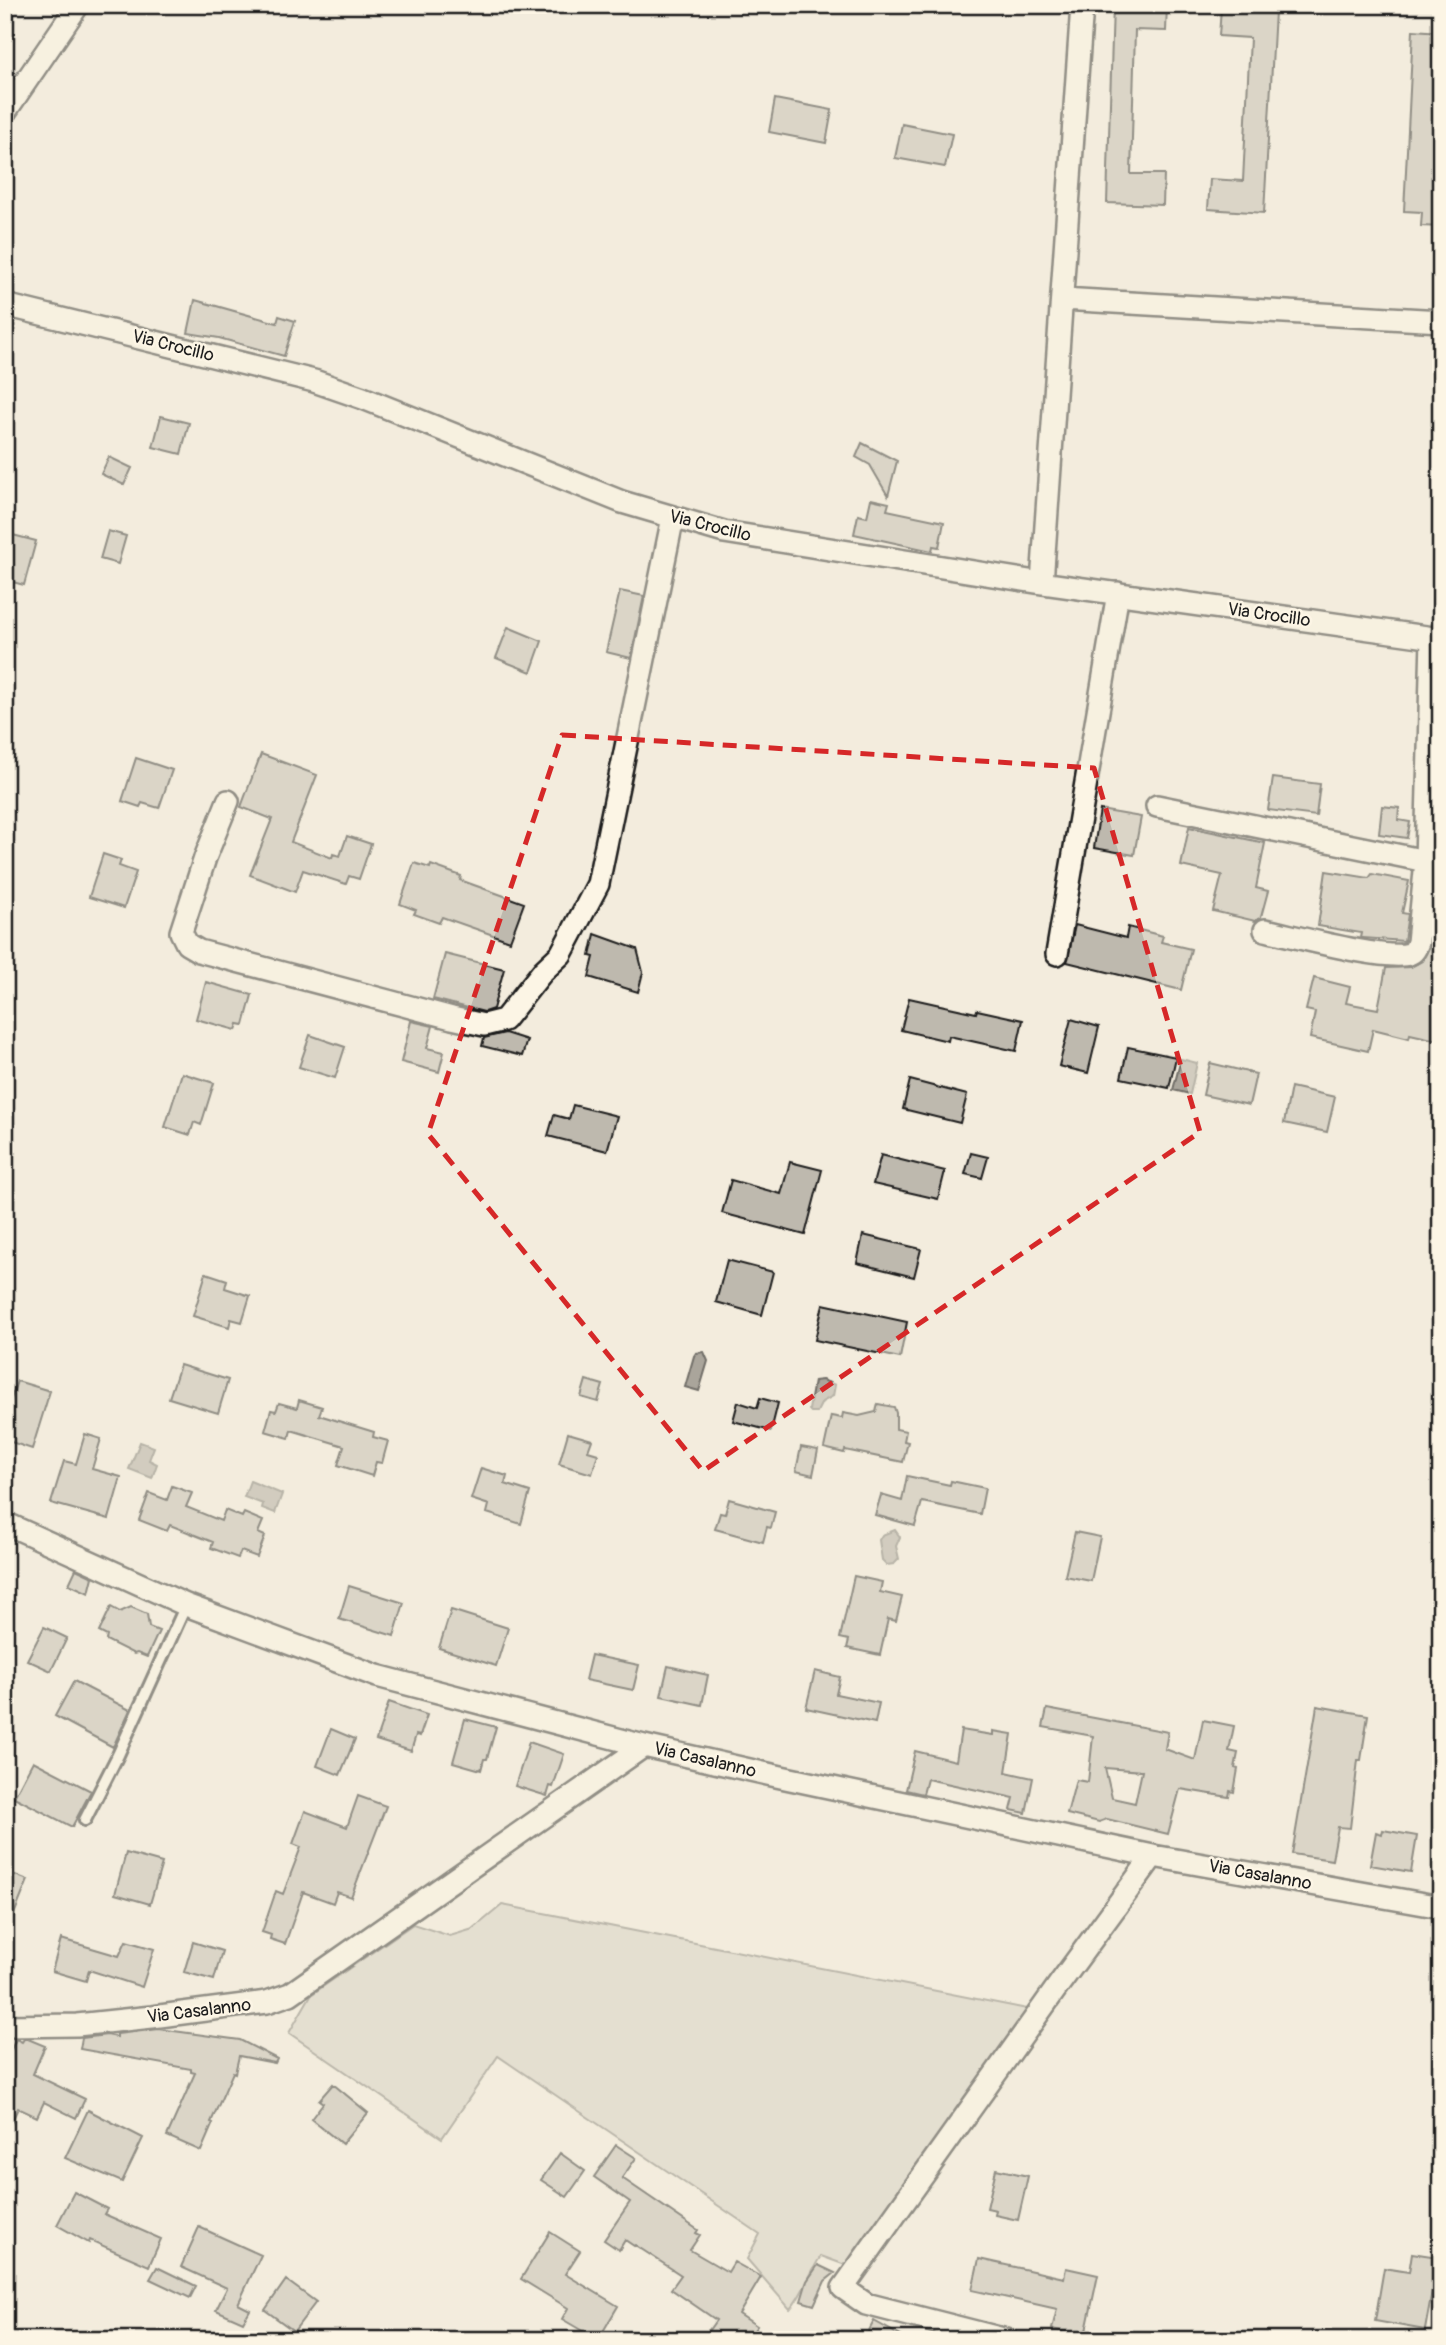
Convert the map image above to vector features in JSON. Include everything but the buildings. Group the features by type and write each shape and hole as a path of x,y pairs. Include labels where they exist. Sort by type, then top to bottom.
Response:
{"street":[{"path":"5,112 78,5"},
{"path":"1042,583 1082,5"},
{"path":"1062,299 1441,321"},
{"name":"Via Crocillo","path":"5,305 314,381 622,502 724,532 1042,583 1436,639"},
{"path":"228,801 205,858 181,932 187,944 199,951 452,1018 484,1025 504,1020 543,971 561,954 598,884 673,517"},
{"path":"1057,954 1118,593"},
{"path":"1265,930 1385,955 1409,954 1415,950 1426,861 1436,639"},
{"path":"1157,806 1426,861"},
{"path":"5,1522 186,1605 377,1676 644,1746"},
{"name":"Via Casalanno","path":"5,2026 77,2025 152,2017 267,2002 290,1994 644,1746 1153,1856 1441,1907"},
{"path":"1006,2340 866,2304 843,2288 1153,1856"},
{"path":"5,2041 38,2025"}],"lane":[{"path":"85,1820 118,1755 186,1605"}],"highlighted area":[{"path":"562,735 1094,768 1200,1132 703,1471 428,1134"}],"shaded area":[{"path":"1181,1059 1197,1063 1190,1094 1173,1090"},
{"path":"704,1352 708,1361 699,1391 685,1387 694,1356"},
{"path":"822,1380 835,1385 833,1396 822,1402 817,1412 811,1412 809,1410 814,1381"},
{"path":"140,1442 154,1447 149,1460 157,1464 152,1478 129,1469"},
{"path":"250,1481 282,1494 275,1513 262,1508 263,1504 244,1497"},
{"path":"895,1530 900,1537 896,1546 899,1559 894,1564 887,1565 882,1560 879,1540 882,1535"},
{"path":"502,1905 1027,2009 848,2266 821,2256 790,2309 747,2259 760,2234 498,2056 442,2138 289,2033 311,1995 413,1924 450,1936 473,1929"}]}
